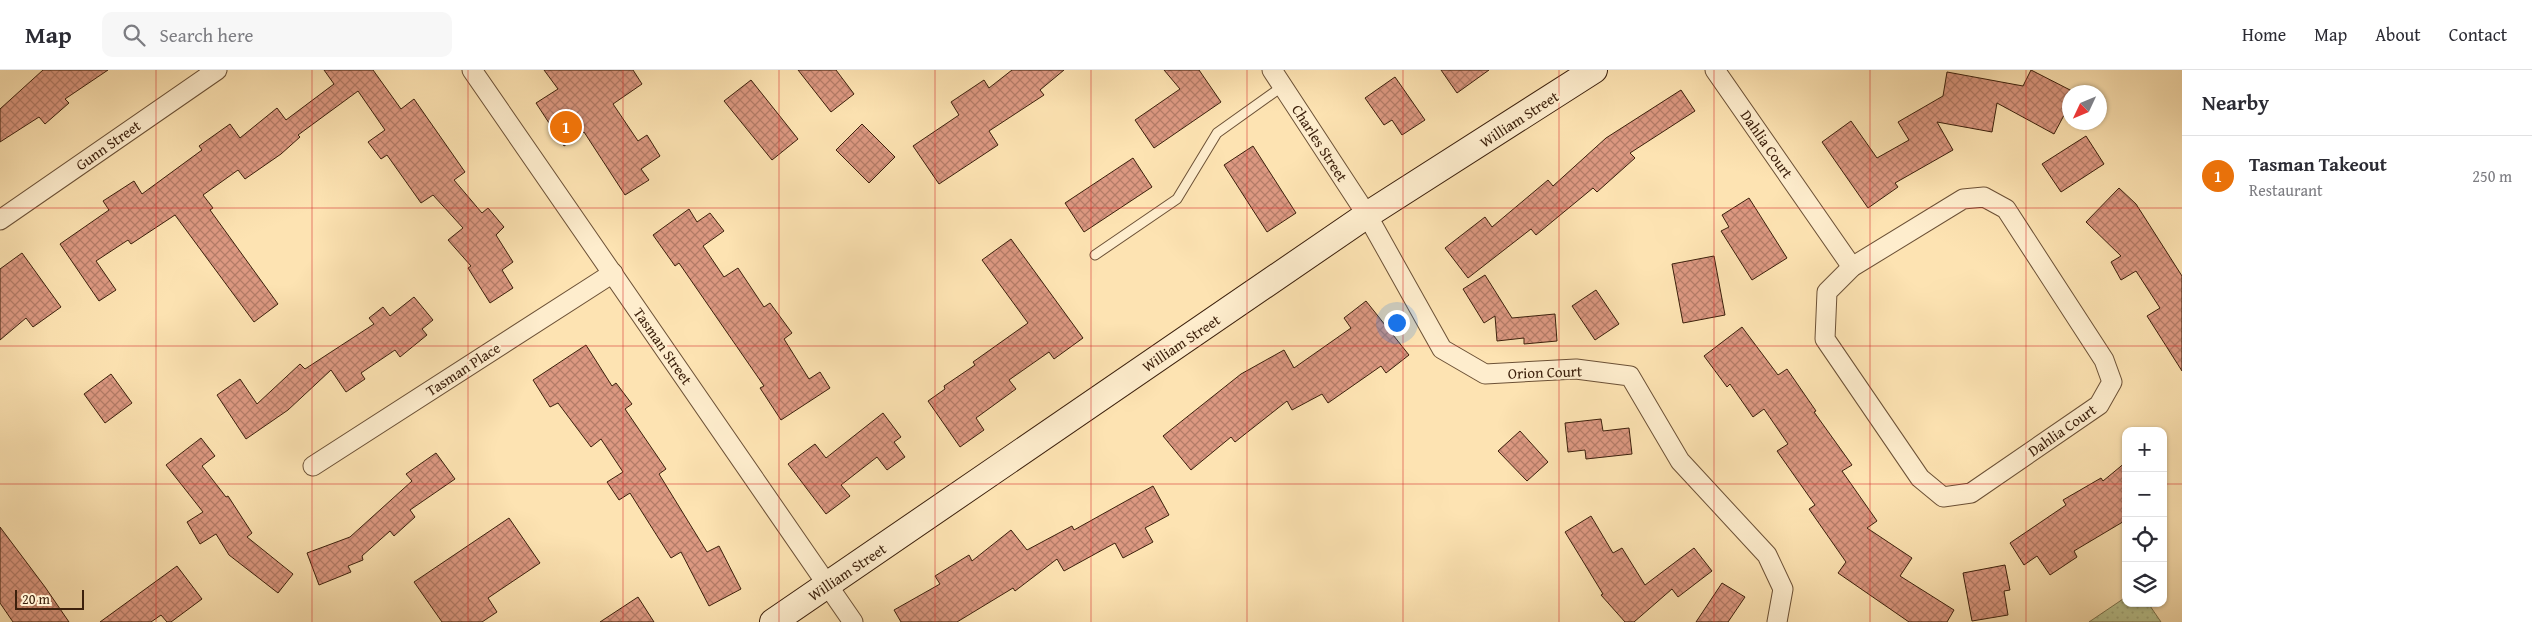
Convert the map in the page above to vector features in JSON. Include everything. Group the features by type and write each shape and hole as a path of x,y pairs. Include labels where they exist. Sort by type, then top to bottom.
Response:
{"main road":[{"name":"William Street","path":"773,622 1368,215 1594,70"}],"street":[{"name":"Gunn Street","path":"0,220 217,70"},
{"name":"Tasman Street","path":"472,70 853,622"},
{"name":"Charles Street","path":"1272,70 1368,215"},
{"name":"Dahlia Court","path":"1715,70 1852,267"},
{"name":"Dahlia Court","path":"1984,198 2006,209 2104,360 2112,382 2099,404 1971,493 1943,497 1920,478 1824,339 1827,292 1852,267 1963,199 1984,198"},
{"name":"Orion Court","path":"1368,215 1442,349 1485,374 1576,369 1630,376 1680,461 1767,555 1783,588 1777,622"},
{"name":"Tasman Place","path":"313,466 613,273"}],"lane":[{"path":"1095,255 1177,199 1217,133 1283,86"}],"green space":[{"path":"2122,600 2122,607 2151,607 2161,622 2089,622"}],"building":[{"path":"43,70 108,70 65,99 69,103 45,124 39,117 0,142 0,109"},
{"path":"324,70 373,70 401,109 414,99 465,172 454,180 482,213 488,208 504,227 496,235 513,262 502,270 513,288 490,303 468,268 471,266 448,240 463,228 433,195 421,203 387,155 381,159 368,142 385,130 358,91 298,135 300,137 281,154 245,179 238,170 203,195 213,208 210,210 278,304 254,322 175,215 131,244 128,240 96,261 116,290 99,301 60,244 109,210 103,201 134,181 142,194 202,150 199,146 230,124 240,138 277,108 286,120 334,84"},
{"path":"544,70 633,70 642,84 613,104 638,141 647,135 660,156 641,169 649,180 625,195 584,132 564,146 536,103 558,89"},
{"path":"798,70 836,70 854,94 831,112"},
{"path":"1012,70 1064,70 1040,90 1044,95 989,131 998,145 939,184 913,146 959,115 951,102 984,80 989,88"},
{"path":"1164,70 1199,70 1221,102 1154,148 1135,120 1180,89"},
{"path":"1441,70 1489,70 1457,93"},
{"path":"2031,70 2062,86 2062,119 2054,134 1997,103 1992,132 1937,122 1953,150 1895,183 1898,187 1868,208 1822,142 1851,121 1877,158 1909,140 1898,122 1943,96 1947,72 2023,86"},
{"path":"1395,77 1425,120 1402,135 1392,120 1384,125 1365,98"},
{"path":"751,80 798,139 772,160 724,101"},
{"path":"1681,90 1695,111 1630,153 1635,158 1597,192 1593,188 1536,235 1531,229 1468,278 1445,248 1485,217 1492,227 1548,180 1553,186 1606,138"},
{"path":"862,124 895,157 869,183 836,150"},
{"path":"2086,136 2104,164 2061,192 2042,164"},
{"path":"1253,146 1296,213 1267,232 1224,165"},
{"path":"1133,158 1152,187 1084,232 1065,203"},
{"path":"2119,188 2136,204 2182,276 2182,371 2147,316 2160,308 2136,271 2121,280 2111,262 2121,256 2086,222"},
{"path":"1749,198 1787,258 1752,280 1721,231 1729,227 1722,215"},
{"path":"689,209 697,222 710,213 724,231 703,246 724,277 738,268 764,307 770,303 792,333 784,339 809,379 820,372 830,388 781,420 760,388 764,386 679,263 675,266 653,235"},
{"path":"1011,239 1083,338 1054,359 1049,352 1009,380 1016,389 976,418 984,430 960,447 928,401 945,389 944,386 975,365 973,362 1028,323 982,260"},
{"path":"22,253 61,307 33,327 26,318 0,340 0,269"},
{"path":"1714,256 1725,315 1683,323 1672,264"},
{"path":"1485,275 1512,318 1555,314 1557,341 1524,344 1524,338 1497,341 1495,316 1484,323 1463,289"},
{"path":"1596,290 1619,324 1595,340 1572,306"},
{"path":"414,297 433,320 422,329 427,335 400,357 395,350 361,373 365,379 346,392 331,370 288,410 246,439 217,395 240,379 257,404 300,364 305,369 374,324 369,318 383,307 390,316"},
{"path":"1366,301 1409,355 1386,373 1381,366 1328,403 1322,394 1292,410 1287,401 1235,442 1231,437 1191,470 1163,436 1241,374 1284,350 1294,368 1351,328 1344,318"},
{"path":"1742,327 1778,375 1787,369 1816,411 1814,412 1852,465 1842,471 1877,521 1867,528 1912,558 1900,576 1954,610 1947,622 1909,622 1838,573 1846,562 1809,509 1815,505 1777,451 1788,444 1764,409 1753,417 1730,384 1727,387 1704,356"},
{"path":"586,345 612,386 616,383 632,404 625,409 666,469 659,474 707,552 719,546 741,589 709,606 681,552 671,558 630,493 619,500 607,482 623,472 601,439 591,447 558,403 550,407 533,380"},
{"path":"111,374 132,403 105,423 84,394"},
{"path":"883,413 901,437 894,442 905,457 887,470 877,457 841,485 850,496 826,514 788,464 815,444 826,458"},
{"path":"1601,419 1603,431 1629,428 1632,454 1586,459 1585,450 1568,452 1565,423"},
{"path":"1520,431 1548,462 1527,481 1498,451"},
{"path":"201,438 215,456 202,466 226,497 228,496 252,533 247,537 293,574 278,593 229,555 216,534 200,544 187,522 203,512 166,465"},
{"path":"436,453 455,479 410,510 415,517 394,536 390,531 362,556 363,560 348,566 351,572 319,585 307,553 350,537 412,481 406,474"},
{"path":"2122,465 2122,522 2074,551 2077,557 2050,575 2037,556 2024,565 2010,543 2066,505 2063,500 2101,478 2103,481"},
{"path":"1153,486 1169,515 1145,528 1153,542 1123,558 1115,543 1064,571 1057,559 1015,591 1013,588 957,622 901,622 894,610 940,584 935,576 969,555 972,561 1011,530 1027,550 1072,526 1074,530"},
{"path":"1591,516 1613,553 1622,548 1645,585 1694,548 1712,571 1678,597 1672,589 1634,622 1625,622 1601,595 1603,594 1565,532"},
{"path":"509,518 540,563 488,598 497,612 482,622 442,622 414,582"},
{"path":"0,527 69,622 13,622 0,603"},
{"path":"2005,565 2010,590 2004,591 2008,615 1972,621 1963,573"},
{"path":"177,566 202,599 171,622 167,622 161,615 151,622 100,622"},
{"path":"1722,583 1745,597 1728,622 1696,622"},
{"path":"638,597 654,622 600,622"}],"place":[{"name":"Tasman Takeout","path":"566,127"}]}
